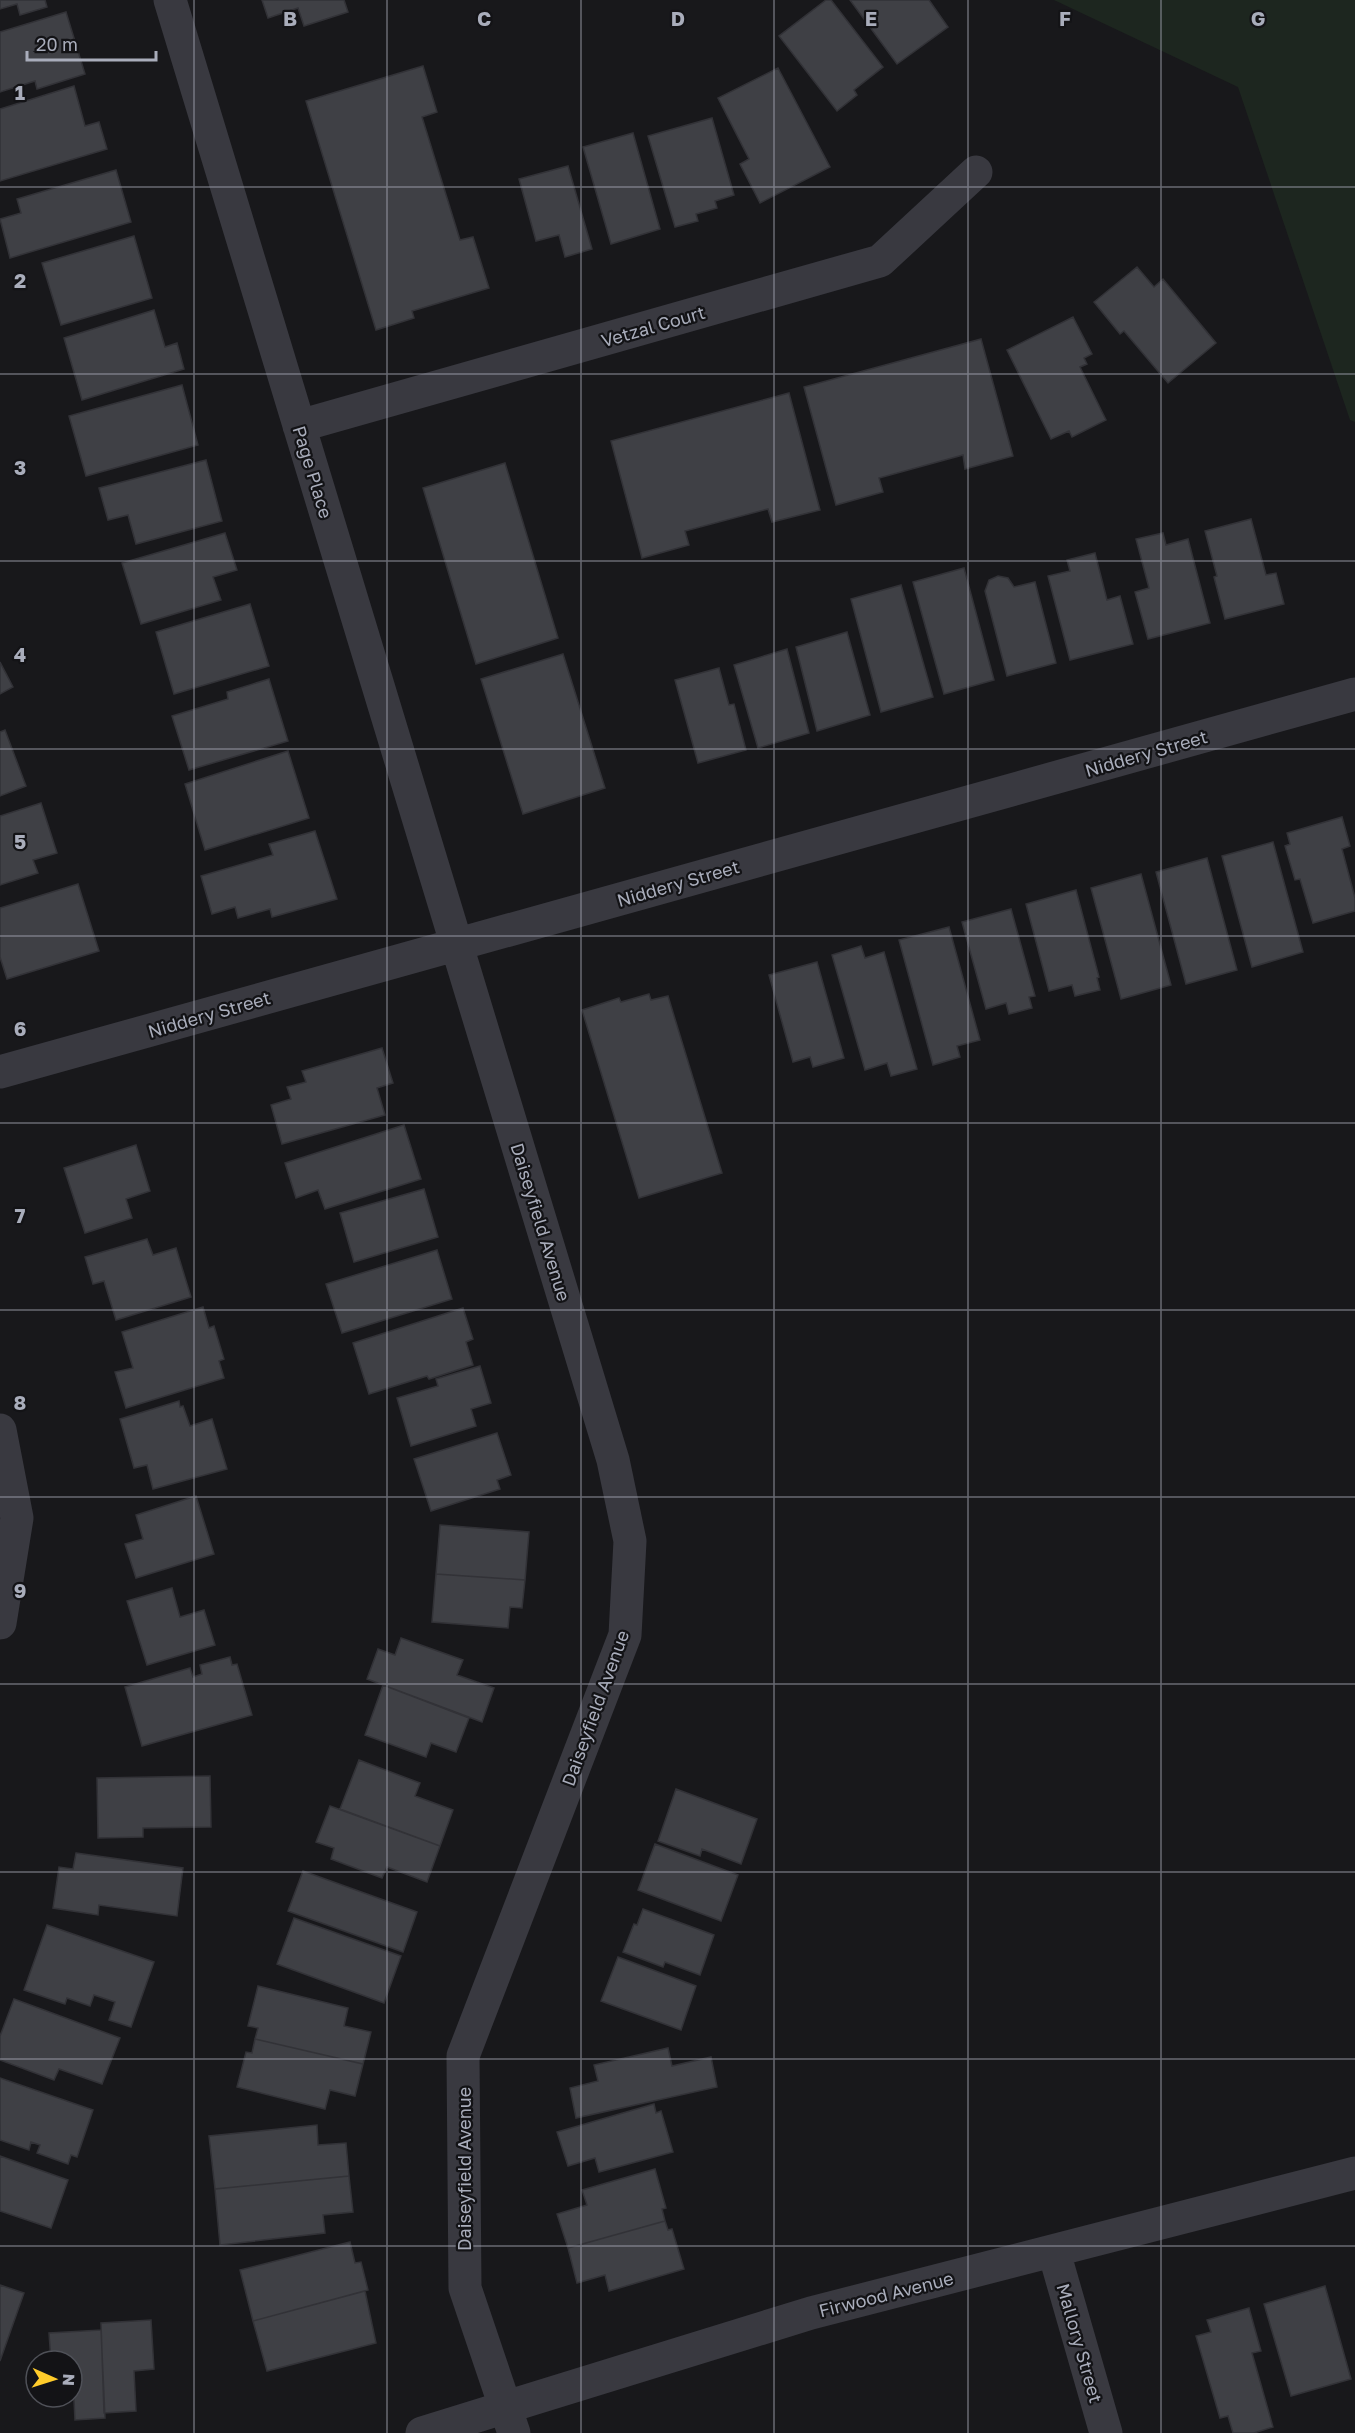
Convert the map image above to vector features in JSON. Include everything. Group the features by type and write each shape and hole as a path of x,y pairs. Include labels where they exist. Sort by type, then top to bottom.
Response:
{"street":[{"name":"Page Place","path":"170,0 456,945"},
{"name":"Vetzal Court","path":"299,426 880,261 976,172"},
{"name":"Niddery Street","path":"0,1072 1355,694"},
{"name":"Daiseyfield Avenue","path":"456,945 613,1460 630,1541 625,1635 463,2056 465,2288 510,2420"},
{"path":"0,1430 17,1518 0,1623"},
{"name":"Firwood Avenue","path":"422,2433 510,2420 811,2313 1355,2173"},
{"name":"Mallory Street","path":"1054,2252 1106,2433"}],"shaded area":[{"path":"1054,0 1355,0 1355,422 1350,420 1238,87"}],"building":[{"path":"0,0 45,0 47,7 20,15 17,4 0,9"},
{"path":"262,0 344,0 348,12 304,26 298,8 268,18"},
{"path":"826,0 831,0 883,67 854,90 857,95 837,111 779,36"},
{"path":"850,0 929,0 948,27 897,64"},
{"path":"66,12 85,74 37,89 35,81 0,92 0,32"},
{"path":"423,66 437,112 422,117 460,240 473,237 489,288 412,311 414,318 376,330 306,101"},
{"path":"778,68 830,167 760,203 740,164 749,159 718,98"},
{"path":"74,86 85,126 99,122 107,149 0,181 0,109"},
{"path":"712,118 734,195 715,201 717,208 696,214 698,221 675,227 648,136"},
{"path":"633,133 660,229 611,244 583,147"},
{"path":"568,166 592,249 565,257 559,235 536,241 519,179"},
{"path":"116,170 131,222 10,258 0,219 21,213 17,199"},
{"path":"134,236 152,298 61,325 42,263"},
{"path":"1137,267 1154,287 1163,279 1216,343 1168,383 1124,331 1120,334 1094,302"},
{"path":"154,310 165,347 177,343 184,369 82,400 64,338"},
{"path":"1073,317 1092,354 1084,358 1087,364 1080,367 1106,420 1072,437 1069,431 1051,439 1007,350"},
{"path":"981,339 1013,456 965,469 963,455 879,478 883,492 836,505 804,387"},
{"path":"182,385 198,445 86,476 69,416"},
{"path":"789,393 820,510 772,522 768,509 685,531 689,545 642,558 611,441"},
{"path":"206,460 222,521 136,544 128,515 108,520 99,488"},
{"path":"505,463 558,638 476,664 423,488"},
{"path":"1251,519 1266,575 1276,573 1284,604 1225,619 1205,531"},
{"path":"225,533 237,570 213,577 221,600 141,624 122,563"},
{"path":"1163,533 1166,545 1188,539 1210,623 1148,639 1135,592 1149,588 1136,539"},
{"path":"1095,553 1107,600 1120,596 1133,644 1070,660 1048,576 1070,571 1067,560"},
{"path":"964,568 994,680 944,694 913,582"},
{"path":"998,576 1008,578 1014,587 1035,582 1056,663 1007,676 985,591 989,580"},
{"path":"901,585 933,697 881,712 851,599"},
{"path":"250,604 269,666 174,694 156,632"},
{"path":"847,632 870,715 817,731 796,647"},
{"path":"787,649 809,733 758,748 734,665"},
{"path":"563,654 605,788 523,814 481,679"},
{"path":"0,662 13,687 0,694"},
{"path":"719,668 729,705 734,704 746,750 698,763 675,680"},
{"path":"269,679 288,741 189,770 172,716 228,699 227,692"},
{"path":"5,730 26,786 0,796 0,732"},
{"path":"288,751 309,818 205,850 185,784"},
{"path":"41,803 57,853 33,860 38,873 0,885 0,816"},
{"path":"1342,817 1350,846 1342,849 1355,898 1355,911 1313,923 1300,879 1295,880 1285,846 1290,844 1287,833"},
{"path":"315,831 337,899 272,917 270,909 238,918 235,907 212,914 201,876 273,855 269,844"},
{"path":"1273,842 1303,952 1252,967 1222,856"},
{"path":"1207,858 1237,970 1186,984 1156,872"},
{"path":"1141,874 1171,985 1121,999 1091,888"},
{"path":"78,884 99,951 7,979 0,957 0,908"},
{"path":"1076,890 1099,977 1097,978 1100,990 1075,996 1072,985 1049,991 1026,904"},
{"path":"1011,909 1035,996 1029,997 1032,1008 1009,1014 1006,1003 986,1009 962,922"},
{"path":"949,927 980,1040 957,1046 960,1057 933,1065 899,940"},
{"path":"861,946 865,958 884,952 917,1069 891,1076 887,1063 865,1070 832,955"},
{"path":"817,962 844,1058 813,1067 810,1057 793,1062 769,975"},
{"path":"649,994 651,1000 668,996 722,1173 639,1198 582,1010 619,998 621,1002"},
{"path":"382,1048 393,1083 377,1088 385,1115 282,1144 271,1105 291,1099 287,1087 306,1082 302,1071"},
{"path":"404,1125 421,1179 325,1209 318,1190 296,1198 285,1163"},
{"path":"136,1145 150,1191 126,1199 132,1218 85,1233 64,1168"},
{"path":"424,1189 438,1237 354,1262 340,1213"},
{"path":"147,1239 153,1255 176,1248 191,1297 116,1320 104,1281 93,1284 85,1257"},
{"path":"437,1250 452,1299 342,1333 326,1284"},
{"path":"203,1307 209,1328 214,1326 224,1359 219,1361 224,1378 126,1408 115,1372 133,1368 122,1332"},
{"path":"463,1308 473,1339 466,1342 473,1365 369,1394 353,1343"},
{"path":"480,1366 491,1403 471,1409 476,1426 411,1446 397,1398 438,1386 436,1379"},
{"path":"179,1401 190,1426 212,1419 227,1469 153,1489 147,1465 134,1468 120,1419"},
{"path":"497,1433 511,1475 497,1480 500,1489 431,1511 414,1459"},
{"path":"196,1496 214,1554 136,1578 125,1544 143,1539 136,1515"},
{"path":"440,1525 529,1532 525,1580 436,1574"},
{"path":"436,1574 525,1580 522,1608 510,1607 508,1628 432,1622"},
{"path":"172,1588 180,1617 204,1610 215,1645 147,1665 127,1601"},
{"path":"401,1638 463,1660 457,1675 494,1688 482,1722 367,1679 378,1649 395,1655"},
{"path":"230,1657 232,1665 237,1664 252,1715 142,1746 125,1687 190,1668 193,1677 202,1674 200,1665"},
{"path":"383,1685 469,1718 456,1752 431,1743 426,1757 365,1735"},
{"path":"359,1760 420,1783 415,1796 453,1810 440,1846 340,1809"},
{"path":"210,1776 211,1827 143,1828 143,1837 98,1838 97,1778"},
{"path":"676,1789 757,1819 741,1864 702,1849 700,1856 658,1841"},
{"path":"330,1806 440,1846 427,1882 387,1867 382,1878 331,1859 334,1848 316,1842"},
{"path":"655,1844 738,1875 721,1921 638,1890"},
{"path":"76,1853 183,1868 177,1916 99,1905 98,1915 53,1908 59,1867 73,1869"},
{"path":"303,1871 417,1912 403,1952 288,1911"},
{"path":"643,1909 714,1935 700,1975 665,1962 663,1967 623,1952 634,1924 637,1925"},
{"path":"294,1918 401,1956 384,2003 277,1964"},
{"path":"47,1925 154,1962 131,2027 109,2020 115,2002 94,1995 90,2006 67,1998 65,2004 24,1990"},
{"path":"618,1957 696,1986 681,2030 601,2001"},
{"path":"258,1986 348,2008 344,2026 371,2032 363,2064 255,2039 258,2028 248,2026"},
{"path":"14,1999 120,2038 102,2084 59,2069 54,2080 0,2060 0,2036"},
{"path":"255,2039 363,2064 355,2096 330,2090 325,2109 237,2087 246,2052 252,2053"},
{"path":"668,2048 672,2066 711,2057 717,2087 576,2118 570,2088 598,2081 594,2065"},
{"path":"0,2078 93,2110 77,2157 71,2155 68,2164 37,2153 40,2145 31,2142 29,2150 0,2140"},
{"path":"654,2104 656,2113 661,2111 673,2152 599,2172 595,2158 568,2166 557,2132"},
{"path":"317,2125 318,2145 346,2143 349,2176 215,2189 209,2136"},
{"path":"0,2156 68,2180 51,2228 0,2211"},
{"path":"655,2169 666,2208 662,2209 665,2221 568,2248 557,2214 587,2205 582,2190"},
{"path":"349,2176 353,2212 323,2215 325,2233 220,2245 215,2189"},
{"path":"665,2221 668,2230 672,2229 684,2269 609,2291 605,2275 577,2283 568,2248"},
{"path":"350,2242 355,2263 361,2262 368,2290 253,2321 240,2270"},
{"path":"0,2285 24,2293 0,2361"},
{"path":"1325,2286 1351,2379 1291,2396 1264,2304"},
{"path":"365,2291 376,2343 267,2371 253,2321"},
{"path":"1249,2308 1261,2351 1252,2353 1273,2427 1254,2433 1233,2433 1228,2416 1220,2418 1196,2336 1211,2332 1207,2320"},
{"path":"151,2320 154,2369 134,2371 136,2411 104,2413 101,2323"},
{"path":"101,2330 105,2418 75,2420 74,2409 84,2409 84,2349 50,2349 49,2333"}]}
